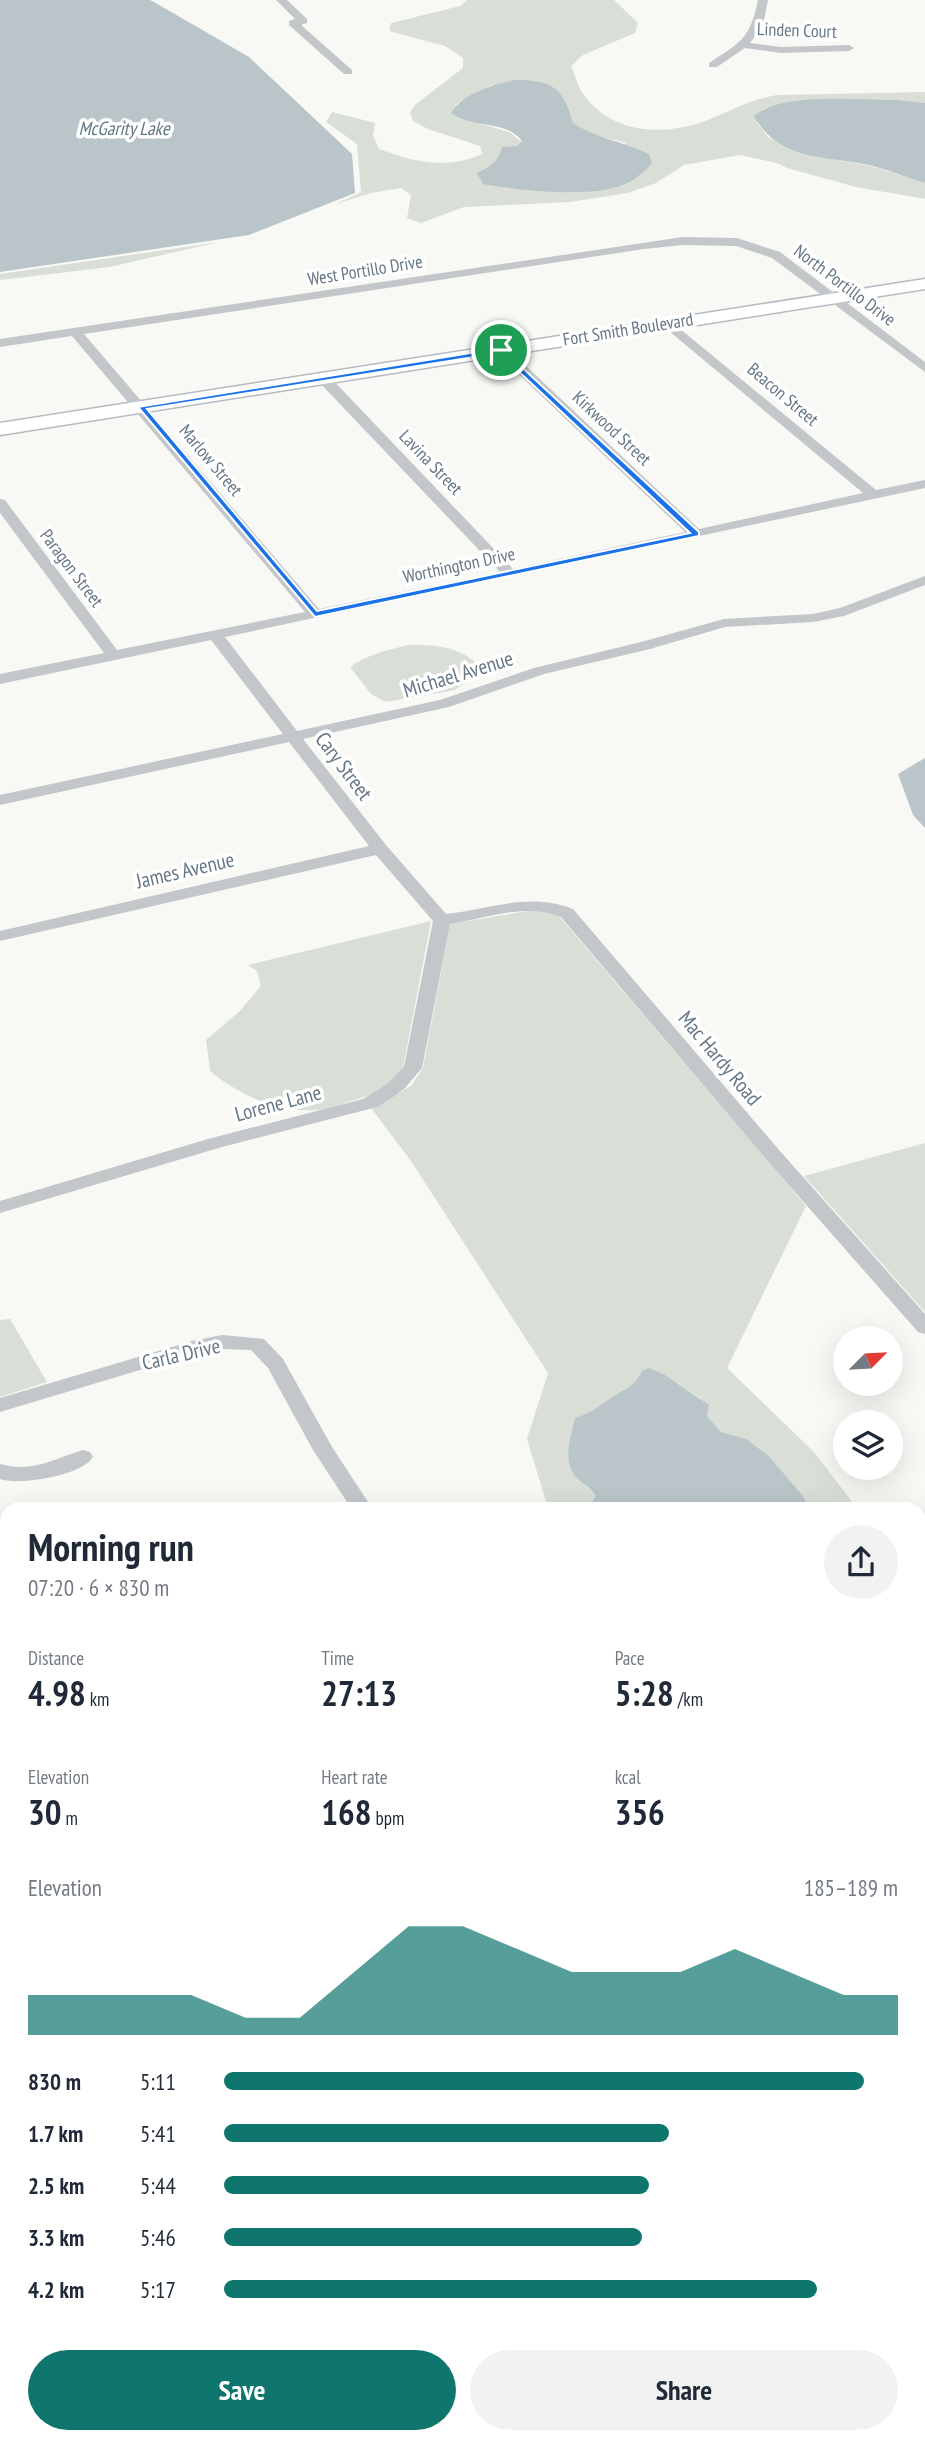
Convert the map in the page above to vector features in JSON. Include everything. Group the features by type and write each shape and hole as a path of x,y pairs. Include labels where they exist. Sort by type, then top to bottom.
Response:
{"street":[{"path":"281,0 303,21 293,23 348,72"},
{"path":"713,65 743,45 758,26 763,0"},
{"name":"Linden Court","path":"743,45 781,50 849,48"},
{"name":"West Portillo Drive","path":"0,343 643,245 683,241 737,242"},
{"name":"North Portillo Drive","path":"737,242 776,255 925,368"},
{"name":"Fort Smith Boulevard","path":"0,429 925,284"},
{"name":"Beacon Street","path":"668,323 873,495"},
{"name":"Marlow Street","path":"75,332 142,407 315,614"},
{"name":"Kirkwood Street","path":"501,350 696,534"},
{"name":"Lavina Street","path":"323,378 510,574"},
{"name":"Worthington Drive","path":"0,679 510,574 925,484"},
{"name":"Paragon Street","path":"0,503 114,656"},
{"name":"Michael Avenue","path":"0,800 444,704 539,671 645,646 724,623 813,618 844,612 925,580"},
{"name":"Cary Street","path":"215,635 380,849 442,920"},
{"name":"James Avenue","path":"0,936 380,849"},
{"name":"Mac Hardy Road","path":"442,920 469,918 533,905 558,908 567,913 772,1154 925,1328"},
{"name":"Lorene Lane","path":"0,1207 215,1143 370,1102 391,1092 413,1068 442,920"},
{"name":"Carla Drive","path":"0,1405 199,1346 222,1342 257,1344 276,1364 323,1450 358,1502"},
{"path":"0,1471 24,1476 83,1457"}],"shaded area":[{"path":"467,0 614,0 638,23 635,33 583,55 571,66 582,92 595,107 620,123 635,128 681,128 755,100 777,95 925,92 925,103 899,100 781,104 763,109 757,123 769,138 806,154 871,166 925,183 925,199 856,187 777,163 740,155 684,165 656,183 628,193 570,202 464,207 421,223 407,218 411,195 401,188 371,193 336,204 361,192 357,144 326,122 332,112 375,123 373,135 379,149 405,158 443,163 482,154 480,146 428,129 413,121 410,112 416,104 463,68 463,58 445,46 389,31 391,23 460,6","holes":["492,85 571,116 572,123 591,134 626,143 595,191 569,190 477,173 492,166 522,142 509,132 455,116 457,104"]},
{"path":"219,242 110,267 0,280 0,274"},
{"path":"409,645 429,645 455,650 479,665 474,676 455,690 386,702 371,694 350,667 371,656"},
{"path":"540,909 559,916 806,1206 727,1368 814,1452 852,1502 805,1502 803,1496 769,1456 746,1439 721,1432 707,1416 700,1398 677,1383 642,1371 636,1384 589,1413 585,1486 594,1491 596,1496 592,1502 546,1502 527,1439 548,1373 411,1161 371,1108 411,1086 423,1068 450,924"},
{"path":"431,921 403,1068 386,1086 364,1097 320,1110 287,1109 246,1095 210,1071 206,1040 240,1011 261,986 257,971 248,965"},
{"path":"925,1143 925,1312 804,1176"},
{"path":"10,1319 47,1382 0,1397 0,1320"}],"water":[{"name":"McGarity Lake","path":"0,0 154,2 249,57 352,154 355,193 249,235 0,272"},
{"path":"514,80 538,82 554,88 565,101 573,123 649,154 652,164 639,176 611,189 535,191 483,184 477,173 493,163 502,147 517,146 522,141 507,130 468,121 451,113 471,95"},
{"path":"803,100 899,100 925,103 925,183 873,166 791,150 765,131 754,116 767,108"},
{"path":"925,758 925,828 913,815 898,774"},
{"path":"649,1368 665,1375 709,1405 707,1416 721,1432 746,1439 769,1456 806,1502 592,1502 596,1496 576,1477 569,1464 575,1418 630,1386 642,1371"}],"route":[{"path":"501,350 696,534 315,614 142,407 323,378 501,350"}]}
